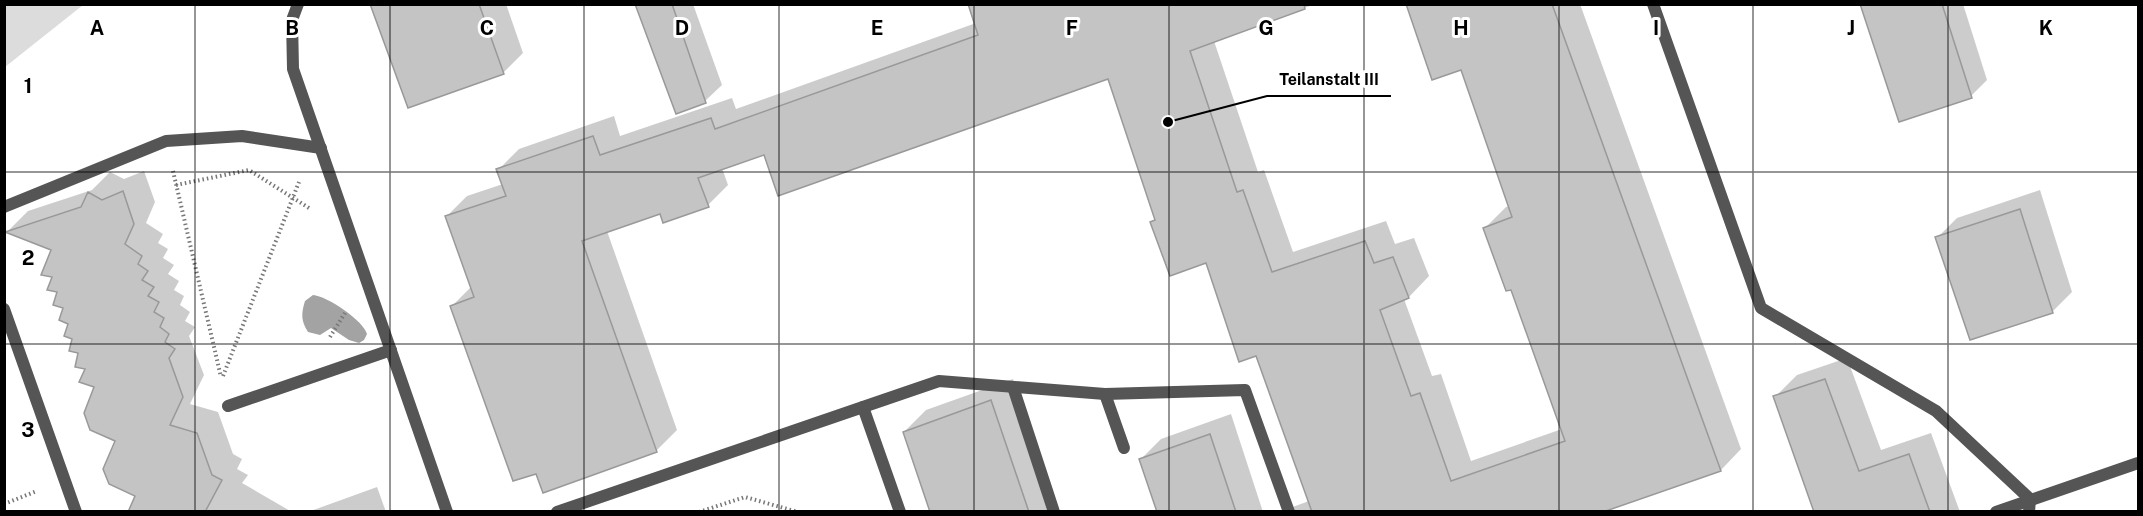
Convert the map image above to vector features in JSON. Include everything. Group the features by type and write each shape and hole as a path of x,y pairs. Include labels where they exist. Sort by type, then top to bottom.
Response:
{"lane":[{"path":"297,4 292,20 293,69 317,147 392,350 447,512"},
{"path":"1653,4 1761,308 1936,411 2029,505"},
{"path":"4,207 166,141 242,136 317,147"},
{"path":"4,309 76,512"},
{"path":"228,406 392,350"},
{"path":"557,512 939,381 1105,394 1245,390 1289,512"},
{"path":"1013,387 1054,512"},
{"path":"1105,394 1124,448"},
{"path":"862,407 900,512"},
{"path":"1996,512 2029,505 2139,463"}],"path":[{"path":"166,141 222,379 293,198 317,147"},
{"path":"176,185 249,170 317,213"},
{"path":"334,332 348,309"},
{"path":"699,512 746,497 798,512"}],"shaded area":[{"path":"5,4 83,4 83,5 5,67"},
{"path":"313,295 327,300 352,316 367,334 364,340 359,343 349,340 331,328 320,335 308,332 302,317 305,301"}],"building":[{"path":"370,4 479,4 504,74 408,108"},
{"path":"635,4 672,4 706,103 676,114"},
{"path":"968,4 1304,4 1305,9 1190,51 1237,192 1243,190 1272,272 1365,241 1374,263 1393,257 1409,298 1380,310 1411,396 1420,393 1451,481 1565,441 1511,290 1506,291 1483,228 1512,217 1461,70 1432,80 1406,4 1552,4 1721,471 1603,512 1312,512 1256,356 1239,362 1206,263 1170,276 1150,222 1155,220 1108,79 778,196 764,155 698,178 709,207 663,223 660,214 582,241 657,452 543,493 536,474 513,481 450,306 474,297 445,216 506,196 496,169 593,136 600,155 711,118 715,129 978,35"},
{"path":"1860,4 1942,4 1972,98 1899,122"},
{"path":"123,191 134,224 125,244 142,256 138,264 148,271 142,280 154,287 148,296 159,302 154,312 164,318 160,327 169,334 165,342 175,349 169,358 183,397 170,425 197,433 212,475 222,480 205,512 128,512 135,496 109,484 103,469 115,441 90,430 84,413 94,387 79,382 85,369 75,367 78,353 69,351 72,339 64,336 68,324 59,320 63,308 53,305 57,292 47,290 52,277 41,275 51,250 5,232 81,207 88,192 102,200"},
{"path":"2020,209 2053,313 1970,340 1935,237"},
{"path":"1825,379 1859,471 1909,454 1930,512 1814,512 1773,396"},
{"path":"991,400 1029,512 930,512 903,432"},
{"path":"1210,434 1236,512 1157,512 1139,459"}],"place":[{"name":"Teilanstalt III","path":"1168,122"}]}
